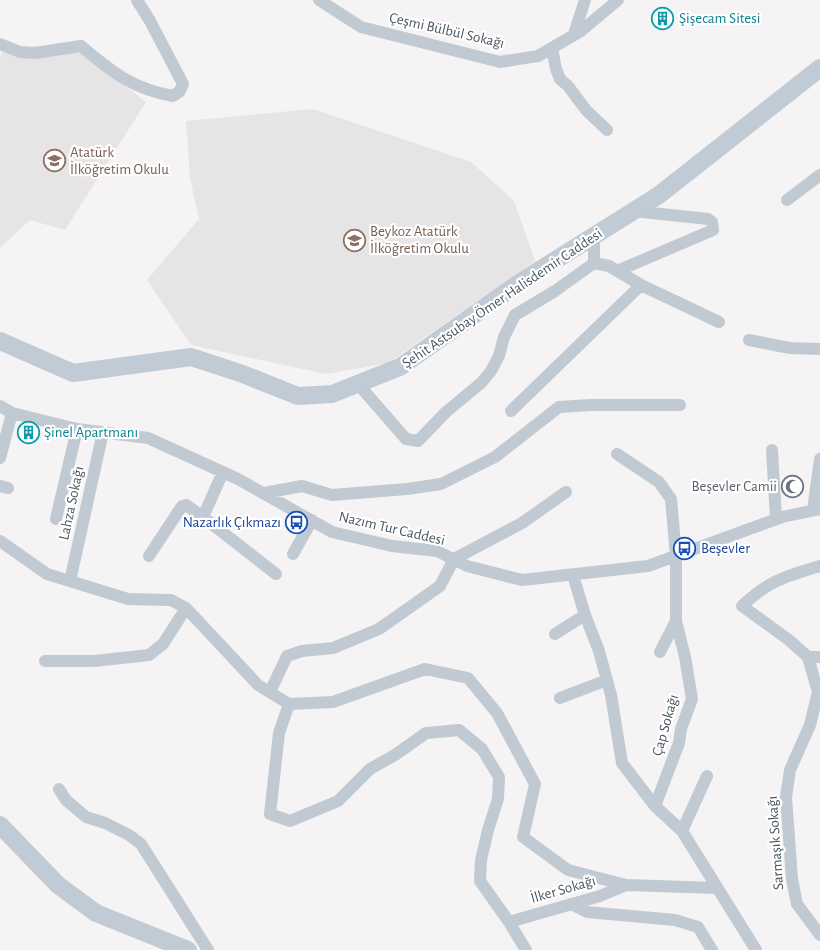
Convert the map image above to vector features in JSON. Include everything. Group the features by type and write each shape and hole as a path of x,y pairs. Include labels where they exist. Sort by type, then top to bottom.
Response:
{"street":[{"path":"0,44 20,52 36,53 81,46 117,76 154,93 172,96 180,91 183,84 137,0"},
{"name":"Çeşmi Bülbül Sokağı","path":"318,0 361,27 500,62 538,56 574,34 581,32 618,0"},
{"path":"574,34 585,0"},
{"path":"552,48 560,79 568,86 586,110 607,130"},
{"name":"Şehit Astsubay Ömer Halisdemir Caddesi","path":"0,341 73,373 191,358 240,373 298,396 332,394 400,367 519,283 659,195 820,68"},
{"path":"787,200 820,174"},
{"path":"617,271 713,230 712,222 708,219 634,211"},
{"path":"594,236 594,263"},
{"path":"358,384 406,439 418,441 446,412 481,383 491,371 515,315 555,291 594,263 609,266 641,285 719,322"},
{"path":"510,411 641,285"},
{"path":"749,340 790,348 820,349"},
{"path":"264,493 302,486 332,495 407,489 441,484 495,457 559,407 680,405"},
{"name":"Nazım Tur Caddesi","path":"0,406 12,413 78,429 148,438 223,472 332,532 392,546 437,551 467,566 522,580 648,566 776,519 817,510"},
{"path":"0,458 12,413"},
{"path":"56,519 78,429"},
{"name":"Lahza Sokağı","path":"70,581 103,432"},
{"path":"772,450 776,519"},
{"name":"Çap Sokağı","path":"617,454 659,482 671,500 676,556 676,621 685,657 692,699 681,729 679,743 655,806"},
{"path":"817,510 820,459"},
{"path":"203,516 223,472"},
{"path":"270,692 287,656 302,651 333,648 379,629 440,586 454,559 522,523 566,492"},
{"path":"149,556 182,506 186,506 203,516 276,574"},
{"path":"293,554 312,520"},
{"path":"0,541 48,574 128,599 171,600 186,608 258,685 289,704 333,702 425,669 468,678 497,713 536,784 524,837 568,870 626,885 717,888"},
{"path":"814,657 742,606 757,591 779,578 820,566"},
{"path":"573,575 585,615 599,651 611,694 622,763 655,806 682,831 756,950"},
{"path":"45,661 94,661 150,655 163,644 186,608"},
{"path":"555,634 585,615"},
{"name":"Çap Sokağı","path":"660,652 676,621"},
{"name":"Sarmaşık Sokağı","path":"814,657 818,692 810,725 790,770 786,797 792,879 797,904 820,935"},
{"path":"560,698 607,680"},
{"path":"289,704 279,733 270,814 290,821 338,801 370,769 395,755 426,733 459,730 482,749 499,777 498,799 481,860 480,881 526,950"},
{"path":"682,831 707,776"},
{"path":"59,789 66,800 86,817 105,823 129,835 141,844 208,950"},
{"path":"0,825 58,885 96,913 188,950"},
{"name":"İlker Sokağı","path":"509,922 600,896 626,885"},
{"path":"571,904 587,912 675,920 698,927 712,950"}],"shaded area":[{"name":"Atatürk İlköğretim Okulu","path":"75,47 146,102 65,230 30,220 0,248 0,57 3,51"},
{"name":"Beykoz Atatürk İlköğretim Okulu","path":"313,109 471,162 514,201 535,261 388,363 326,374 191,345 147,280 199,219 190,178 186,121"}],"place":[{"name":"Şişecam Sitesi","path":"663,18"},
{"name":"Atatürk İlköğretim Okulu","path":"54,161"},
{"name":"Beykoz Atatürk İlköğretim Okulu","path":"354,240"},
{"name":"Şinel Apartmanı","path":"28,432"},
{"name":"Beşevler Camii","path":"793,486"},
{"name":"Nazarlık Çıkmazı","path":"297,522"},
{"name":"Beşevler","path":"685,548"}]}
